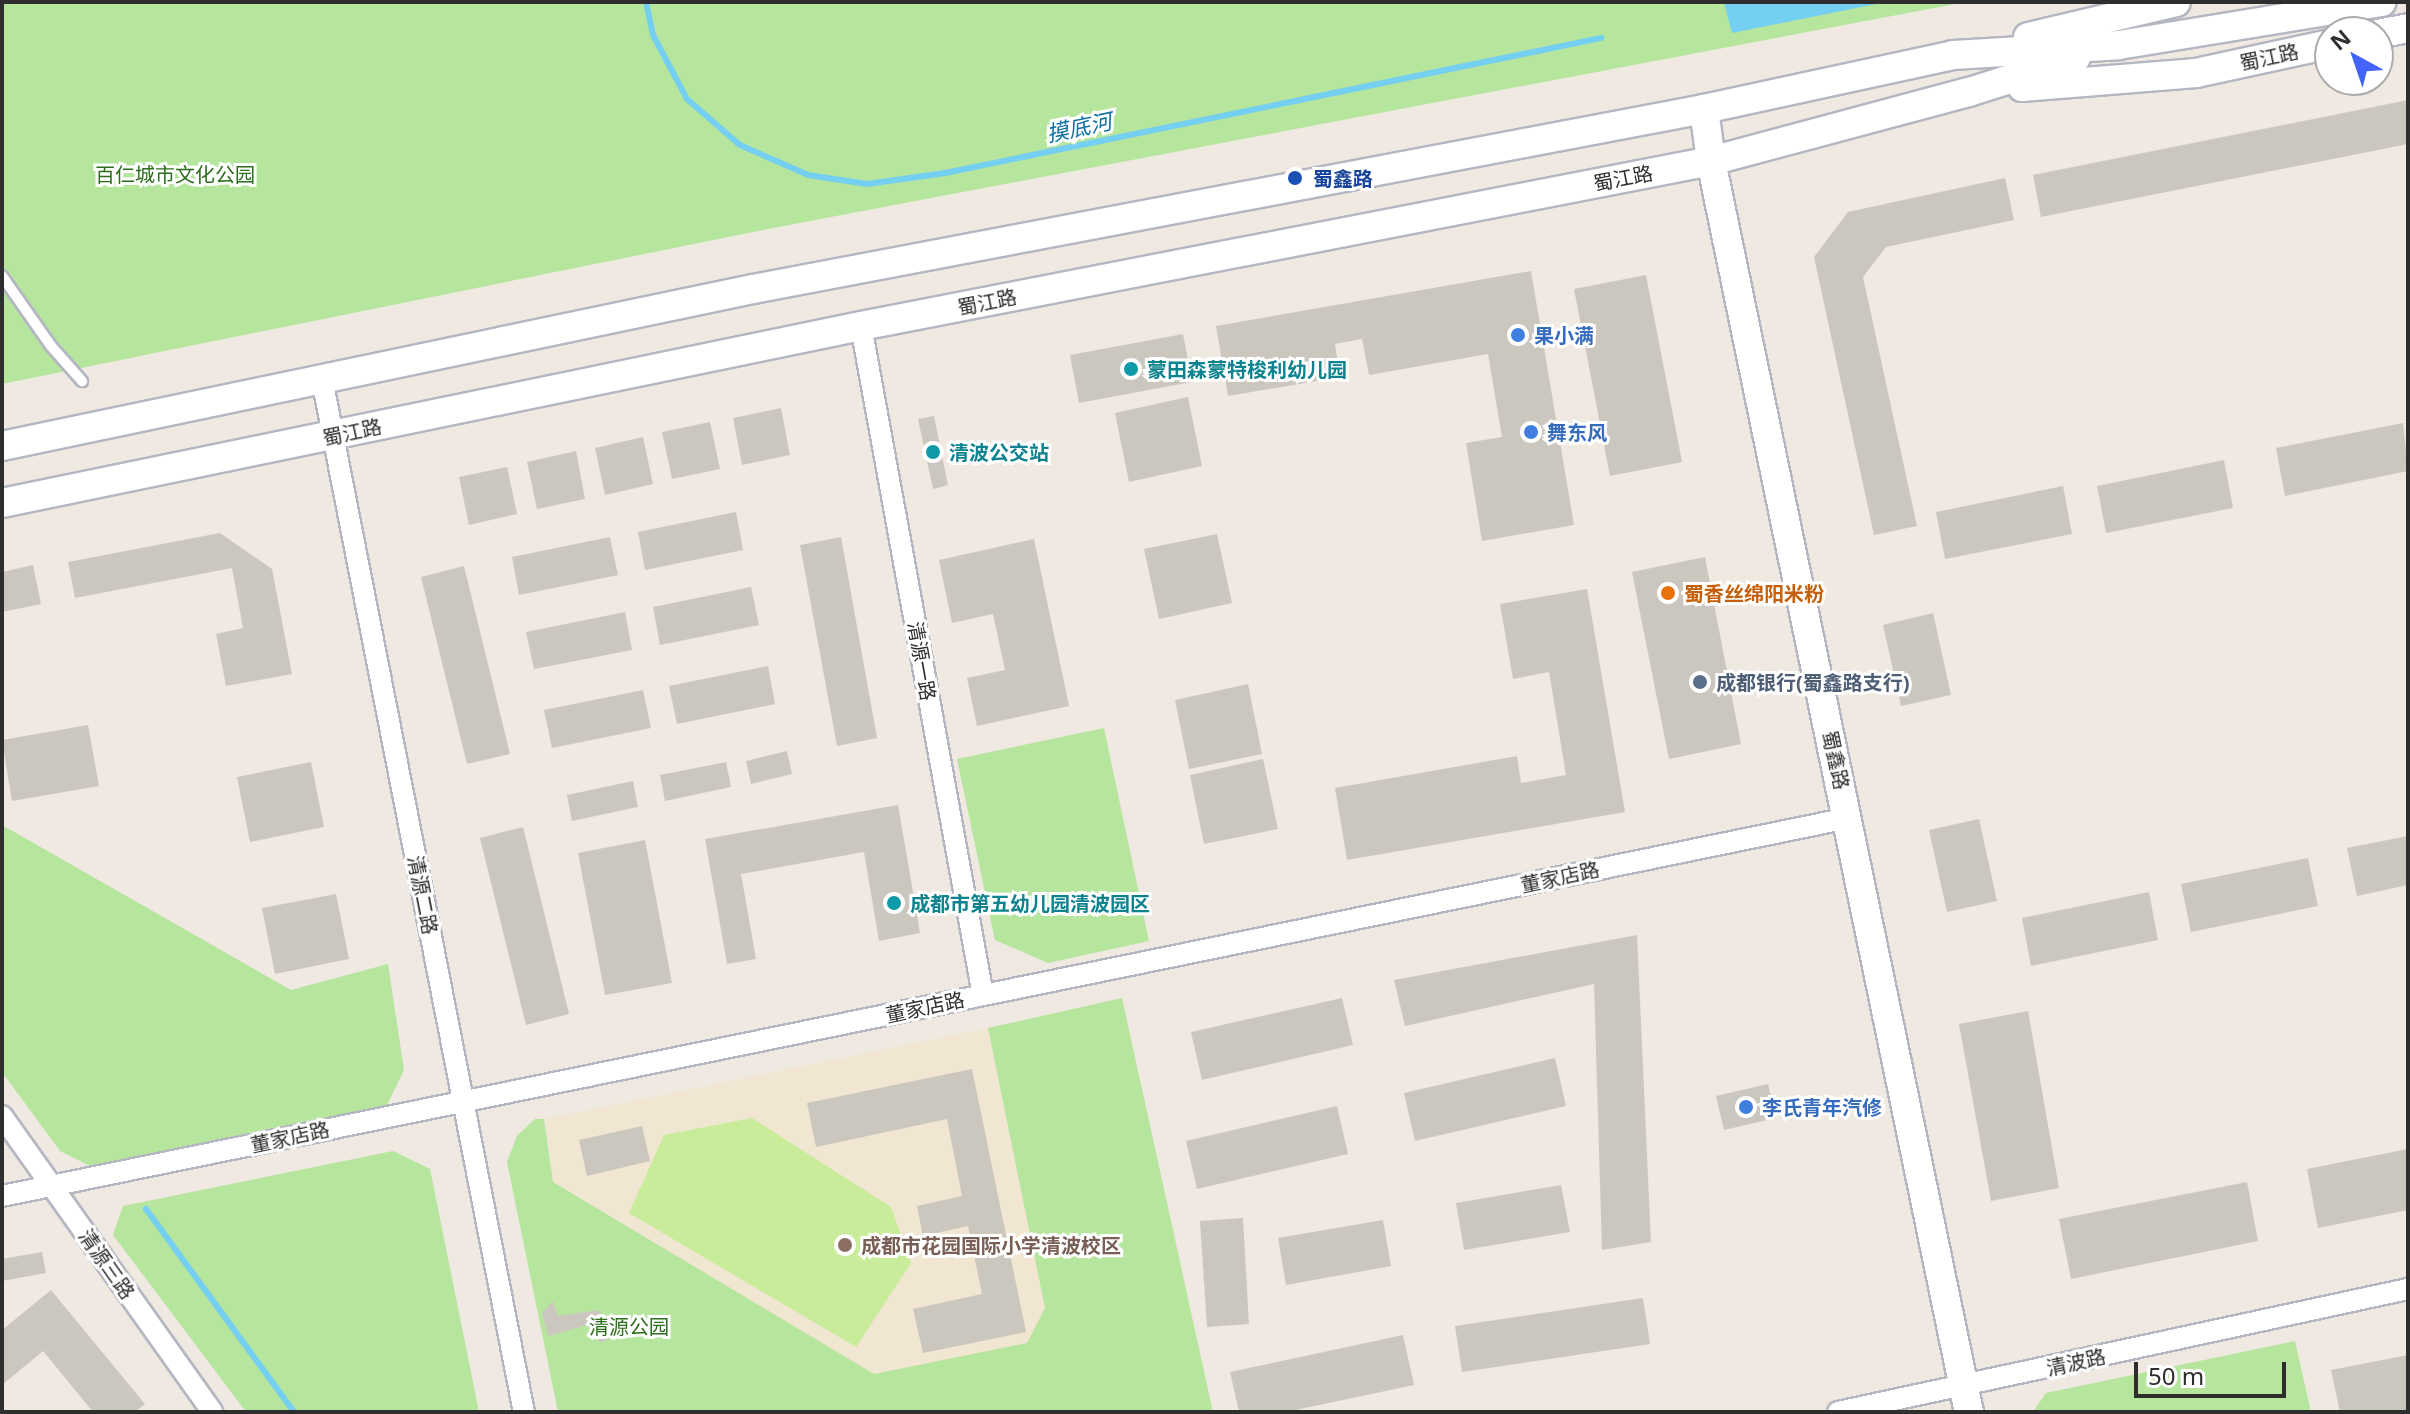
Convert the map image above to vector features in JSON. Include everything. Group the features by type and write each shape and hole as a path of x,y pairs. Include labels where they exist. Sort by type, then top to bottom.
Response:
{"street":[{"name":"蜀江路","path":"2,446 753,289 1704,109 2176,2"},
{"name":"蜀江路","path":"1953,55 2119,45 2381,2"},
{"name":"蜀江路","path":"2,503 861,326 1711,161 1969,92 2119,45"},
{"name":"蜀江路","path":"1969,92 2196,73 2314,47"},
{"name":"蜀鑫路","path":"1704,109 1711,161 1967,1399"},
{"name":"清源一路","path":"861,326 983,995"},
{"name":"清源二路","path":"322,379 524,1412"},
{"name":"董家店路","path":"2,1196 1848,818"},
{"name":"清源三路","path":"2,1116 212,1412"},
{"name":"清波路","path":"1838,1412 1967,1399 2408,1289"}],"lane":[{"path":"2,276 51,346 82,381"}],"shaded area":[{"name":"成都市花园国际小学清波校区","path":"988,1028 1045,1308 1027,1343 874,1374 553,1182 545,1119"}],"green space":[{"name":"百仁城市文化公园","path":"2,2 1966,2 773,228 2,384"},
{"path":"1104,728 1149,941 1048,963 995,940 957,759"},
{"path":"2,825 291,990 388,964 404,1070 385,1109 92,1167 60,1151 2,1072"},
{"name":"清源公园","path":"1122,998 1213,1412 558,1412 507,1162 517,1136 535,1119 544,1119 553,1182 874,1374 1027,1343 1045,1308 988,1028"},
{"path":"752,1118 891,1207 911,1263 856,1347 629,1213 664,1135"},
{"path":"393,1151 430,1169 479,1412 246,1412 113,1235 123,1206"},
{"path":"2295,1341 2311,1412 2033,1412 2046,1393"}],"water":[{"path":"1886,2 1732,33 1724,3"}],"building":[{"path":"2408,100 2408,144 2041,217 2033,175"},
{"path":"2005,178 2014,220 1886,247 1863,277 1917,526 1874,535 1814,257 1848,212"},
{"path":"1531,271 1574,525 1482,541 1466,443 1502,437 1488,354 1369,375 1362,339 1335,344 1340,377 1228,396 1216,326"},
{"path":"1646,275 1682,462 1610,476 1574,289"},
{"name":"蒙田森蒙特梭利幼儿园","path":"1183,334 1192,382 1079,403 1070,355"},
{"path":"1188,397 1202,466 1129,482 1115,413"},
{"path":"781,408 790,455 742,465 733,418"},
{"name":"清波公交站","path":"934,416 948,485 933,489 918,419"},
{"path":"710,422 720,469 672,479 662,432"},
{"path":"2403,423 2408,471 2285,496 2276,448"},
{"path":"643,437 653,484 605,495 595,448"},
{"path":"576,451 585,499 537,509 527,462"},
{"path":"2224,460 2233,508 2106,533 2097,486"},
{"path":"507,467 517,514 469,525 459,477"},
{"path":"2063,486 2072,534 1945,559 1936,512"},
{"path":"736,512 743,550 645,570 638,532"},
{"path":"220,533 272,569 292,674 226,686 216,634 243,628 232,568 75,598 68,562"},
{"path":"1217,534 1232,603 1159,619 1144,549"},
{"path":"610,537 618,575 519,595 512,557"},
{"path":"841,537 877,738 837,746 800,545"},
{"path":"1034,539 1069,706 977,726 967,678 1005,670 993,614 952,623 939,560"},
{"path":"1705,557 1741,744 1669,759 1632,572"},
{"path":"33,565 41,604 2,612 2,572"},
{"path":"464,566 510,754 467,764 421,577"},
{"path":"751,587 759,625 660,645 653,607"},
{"path":"1587,589 1625,812 1347,860 1335,788 1517,756 1521,783 1566,775 1549,672 1513,679 1500,604"},
{"path":"625,612 632,650 534,669 526,632"},
{"path":"1933,613 1951,695 1901,706 1883,625"},
{"path":"768,666 775,704 677,724 669,686"},
{"path":"1248,684 1262,754 1189,769 1175,700"},
{"path":"643,690 651,728 552,748 544,710"},
{"path":"88,725 99,786 12,801 2,740"},
{"path":"787,751 792,774 751,784 746,761"},
{"path":"1263,759 1278,829 1204,844 1190,775"},
{"path":"311,762 324,827 250,842 237,777"},
{"path":"726,762 731,787 665,801 660,775"},
{"path":"633,781 638,807 572,821 567,795"},
{"name":"成都市第五幼儿园清波园区","path":"898,805 920,933 879,941 864,852 741,874 756,959 727,964 705,839"},
{"path":"1979,819 1997,901 1947,912 1929,830"},
{"path":"523,827 569,1014 526,1025 480,838"},
{"path":"2408,836 2408,885 2357,896 2347,848"},
{"path":"645,840 672,983 605,995 578,853"},
{"path":"2308,858 2318,906 2191,932 2181,884"},
{"path":"2149,892 2158,940 2031,966 2022,918"},
{"path":"336,894 349,959 275,974 262,908"},
{"path":"1637,935 1651,1242 1602,1250 1594,984 1405,1026 1394,980"},
{"path":"1342,998 1353,1045 1202,1080 1191,1032"},
{"path":"2028,1011 2059,1188 1991,1201 1959,1024"},
{"path":"1555,1058 1566,1106 1415,1141 1404,1093"},
{"path":"972,1069 1026,1332 923,1353 913,1309 982,1294 968,1226 923,1236 917,1206 962,1196 947,1119 816,1147 807,1103"},
{"name":"李氏青年汽修","path":"1768,1084 1776,1118 1724,1130 1716,1096"},
{"path":"1337,1106 1348,1154 1197,1189 1186,1141"},
{"path":"642,1126 650,1161 587,1176 579,1140"},
{"path":"2408,1149 2408,1210 2318,1228 2307,1169"},
{"path":"2247,1182 2258,1241 2071,1279 2059,1219"},
{"path":"1561,1185 1570,1232 1464,1250 1456,1203"},
{"path":"1243,1218 1249,1324 1207,1327 1200,1221"},
{"path":"1383,1220 1391,1266 1286,1285 1278,1238"},
{"path":"42,1252 46,1273 2,1281 2,1259"},
{"path":"51,1290 145,1404 135,1412 93,1412 43,1351 2,1385 2,1330"},
{"path":"1643,1298 1650,1344 1462,1372 1455,1326"},
{"path":"553,1301 558,1316 599,1310 613,1337 600,1343 591,1324 548,1336 542,1313"},
{"path":"1403,1335 1414,1385 1286,1412 1239,1412 1230,1372"},
{"path":"2408,1355 2408,1412 2340,1412 2331,1370"}],"waterway":[{"name":"摸底河","path":"646,2 653,35 687,99 740,145 808,175 867,184 945,173 1601,38"},
{"path":"146,1209 294,1412"}],"place":[{"name":"蜀鑫路","path":"1295,178"},
{"name":"果小满","path":"1518,335"},
{"name":"蒙田森蒙特梭利幼儿园","path":"1131,369"},
{"name":"舞东风","path":"1531,432"},
{"name":"清波公交站","path":"933,452"},
{"name":"蜀香丝绵阳米粉","path":"1668,593"},
{"name":"成都银行(蜀鑫路支行)","path":"1700,682"},
{"name":"成都市第五幼儿园清波园区","path":"894,903"},
{"name":"李氏青年汽修","path":"1746,1107"},
{"name":"成都市花园国际小学清波校区","path":"845,1245"}]}
